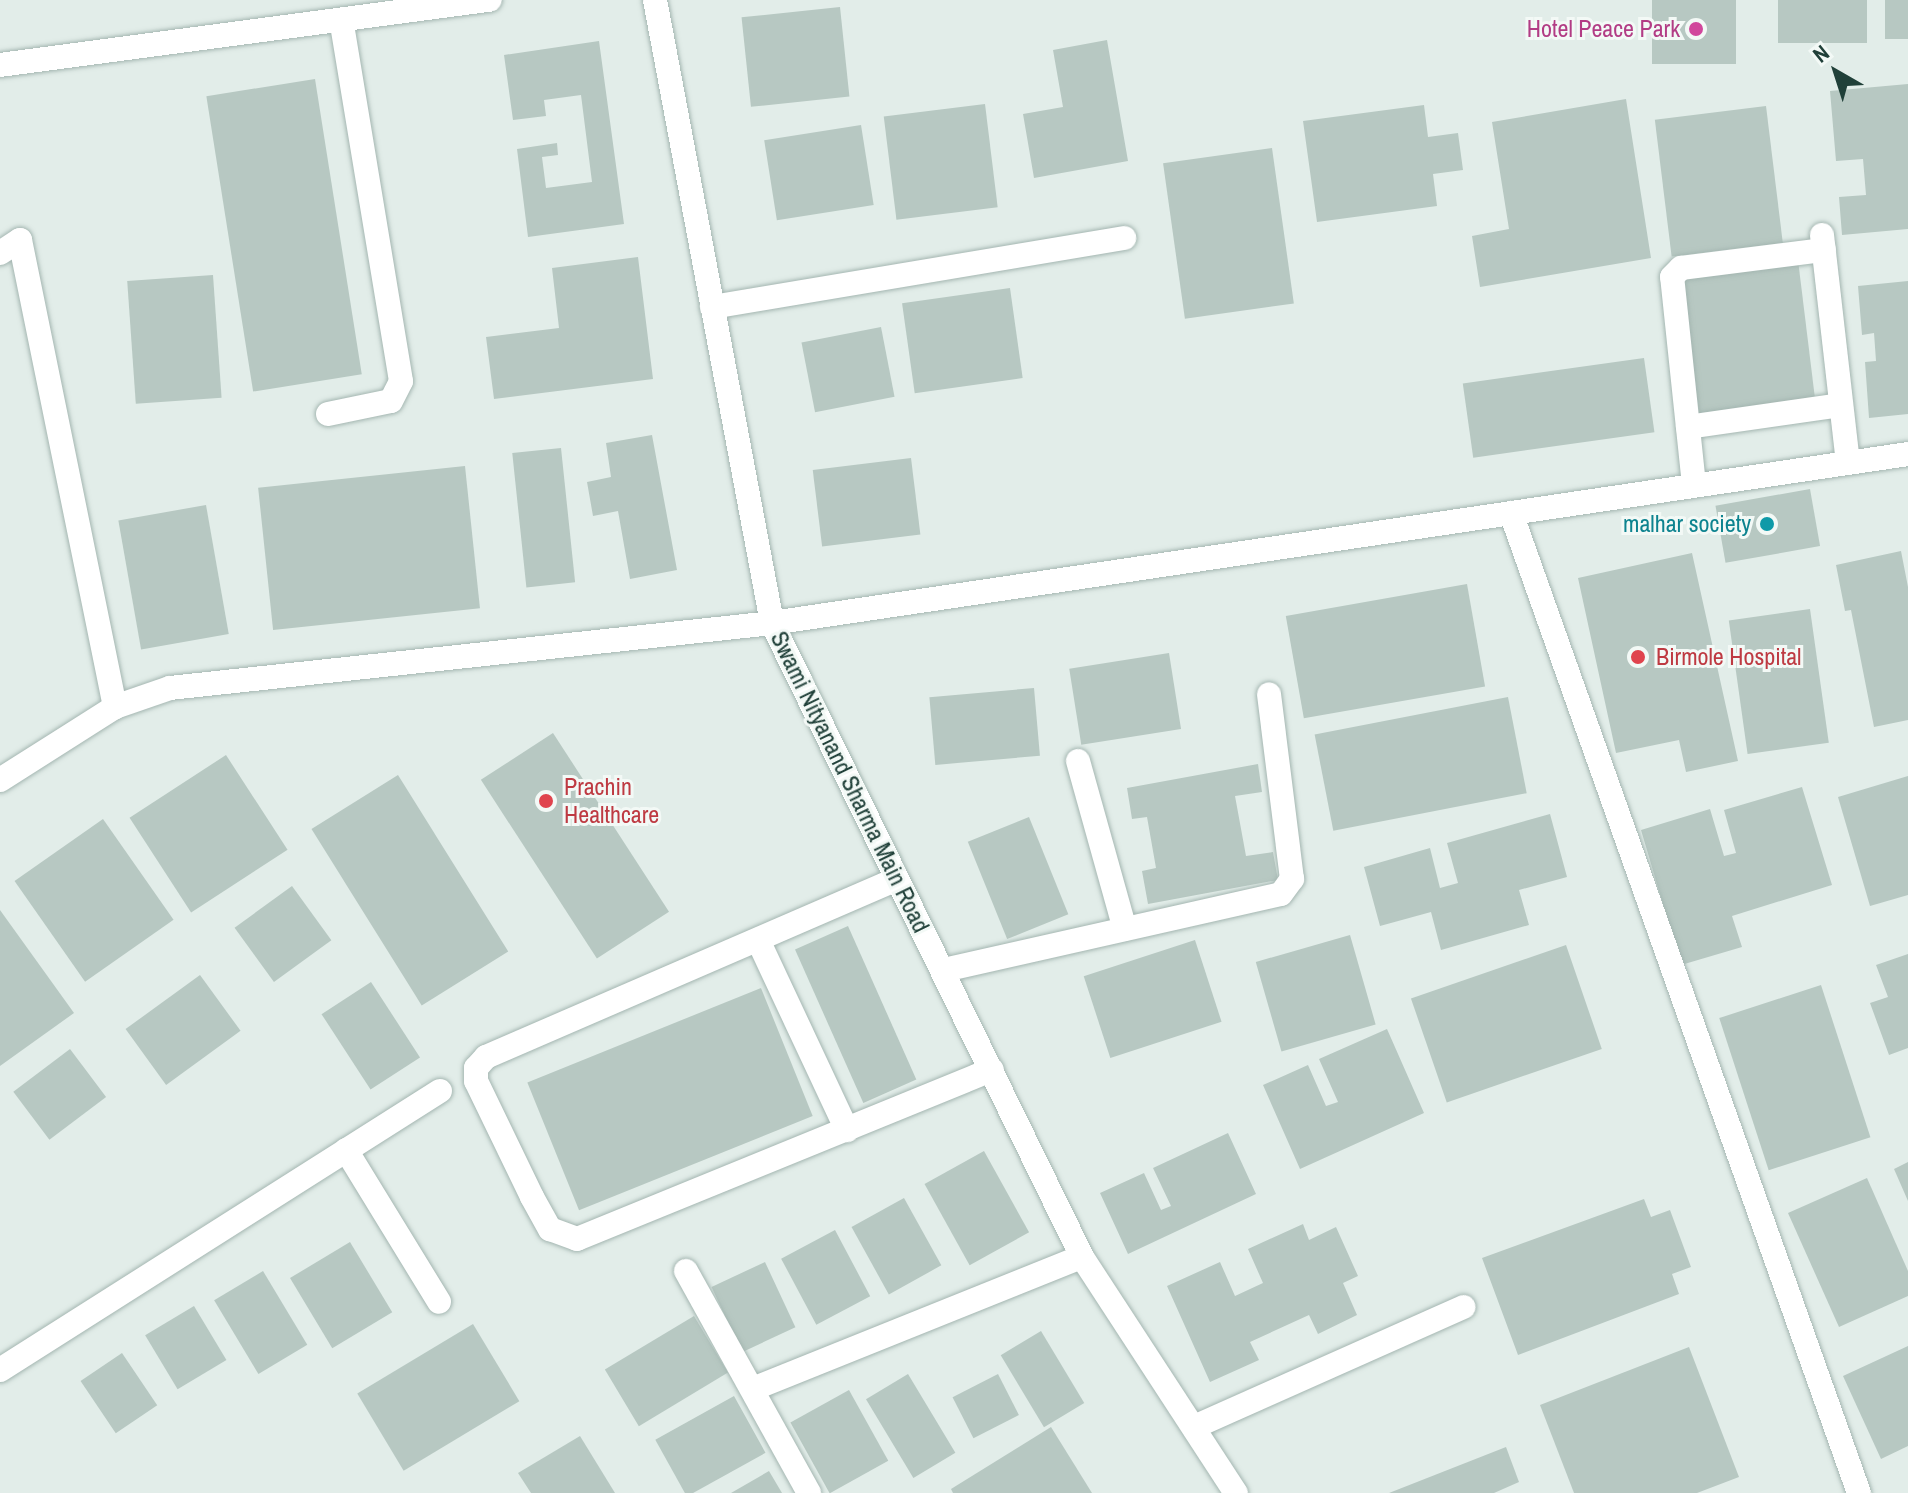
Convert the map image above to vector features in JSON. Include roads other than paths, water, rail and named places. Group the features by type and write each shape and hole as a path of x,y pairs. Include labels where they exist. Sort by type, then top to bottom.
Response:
{"street":[{"path":"0,65 490,0"},
{"name":"Swami Nityanand Sharma Main Road","path":"655,0 772,623 1082,1257 1236,1493"},
{"path":"328,414 391,401 401,381 341,20"},
{"path":"712,307 1124,238"},
{"path":"0,253 20,240 115,707"},
{"path":"1694,485 1672,277 1681,268 1823,243 1848,463"},
{"path":"1688,427 1840,405"},
{"path":"0,780 115,707 170,688 772,623 1908,454"},
{"path":"1511,513 1859,1493"},
{"path":"944,970 1281,894 1292,879 1269,694"},
{"path":"1078,761 1125,929"},
{"path":"897,879 499,1049 476,1068 476,1081 538,1208 561,1237 577,1239 992,1070"},
{"path":"758,940 847,1130"},
{"path":"0,1370 440,1091"},
{"path":"346,1150 439,1302"},
{"path":"753,1389 1082,1257"},
{"path":"686,1271 809,1493"},
{"path":"1194,1427 1463,1307"}],"place":[{"name":"Hotel Peace Park","path":"1696,29"},
{"name":"malhar society","path":"1767,524"},
{"name":"Birmole Hospital","path":"1638,657"},
{"name":"Prachin Healthcare","path":"546,801"}]}
